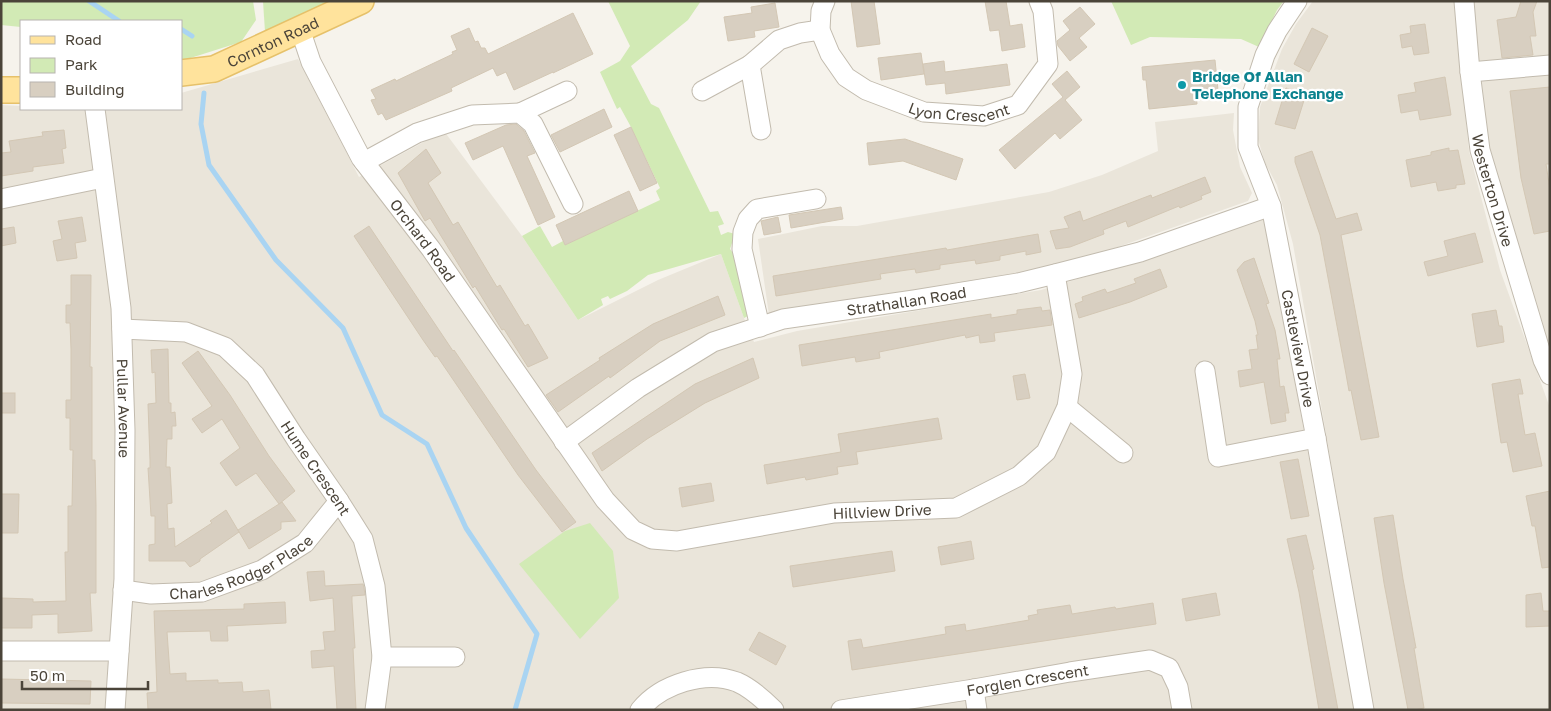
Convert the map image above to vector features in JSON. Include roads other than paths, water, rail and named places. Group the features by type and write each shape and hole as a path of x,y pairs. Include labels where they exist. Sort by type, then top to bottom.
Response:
{"main road":[{"name":"Cornton Road","path":"182,73 214,69 361,1"},
{"path":"1,90 20,90"}],"street":[{"path":"702,91 750,65 779,40 800,33 820,30 821,12 825,1"},
{"name":"Lyon Crescent","path":"820,30 830,54 846,77 866,90 924,112 984,116 1018,105 1048,64 1043,11 1039,1"},
{"name":"Castleview Drive","path":"1297,1 1277,31 1265,55 1248,107 1248,147 1271,206 1316,438 1364,710"},
{"name":"Westerton Drive","path":"1464,1 1470,72 1480,150 1547,366"},
{"name":"Orchard Road","path":"300,29 311,62 364,162 431,249 564,442"},
{"path":"750,65 761,130"},
{"path":"1470,72 1550,65"},
{"path":"364,162 417,133 472,115 520,113 567,91"},
{"name":"Pullar Avenue","path":"95,110 121,308 122,329 125,430 123,590 115,710"},
{"path":"520,113 533,124 573,204"},
{"path":"1,199 103,178"},
{"path":"760,327 742,249 743,232 748,219 757,209 816,199"},
{"name":"Strathallan Road","path":"564,442 638,388 713,342 782,320 1018,283 1055,274 1140,252 1271,206"},
{"name":"Hillview Drive","path":"564,442 604,500 633,530 652,538 677,541 834,513 956,508 1019,476 1046,452 1067,407 1072,374 1055,274"},
{"name":"Hume Crescent","path":"122,329 186,332 225,347 255,375 339,501 363,539 375,586 382,657 375,710"},
{"path":"1205,371 1218,457 1316,438"},
{"path":"1067,407 1123,453"},
{"name":"Charles Rodger Place","path":"123,590 151,594 202,592 262,570 305,543 339,501"},
{"path":"1,651 119,652"},
{"path":"382,657 455,657"},
{"name":"Forglen Crescent","path":"841,710 974,690 1070,672 1150,660 1169,668 1178,687 1182,710"},
{"path":"640,710 646,702 669,686 699,679 724,678 739,683 763,699 774,710"},
{"path":"974,690 977,710"}],"waterway":[{"path":"89,1 118,20"},
{"path":"182,30 192,36"},
{"path":"204,93 201,124 209,165 276,260 343,328 382,415 427,444 466,528 537,634 515,710"}],"place":[{"name":"Bridge Of Allan Telephone Exchange","path":"1182,85"}]}
